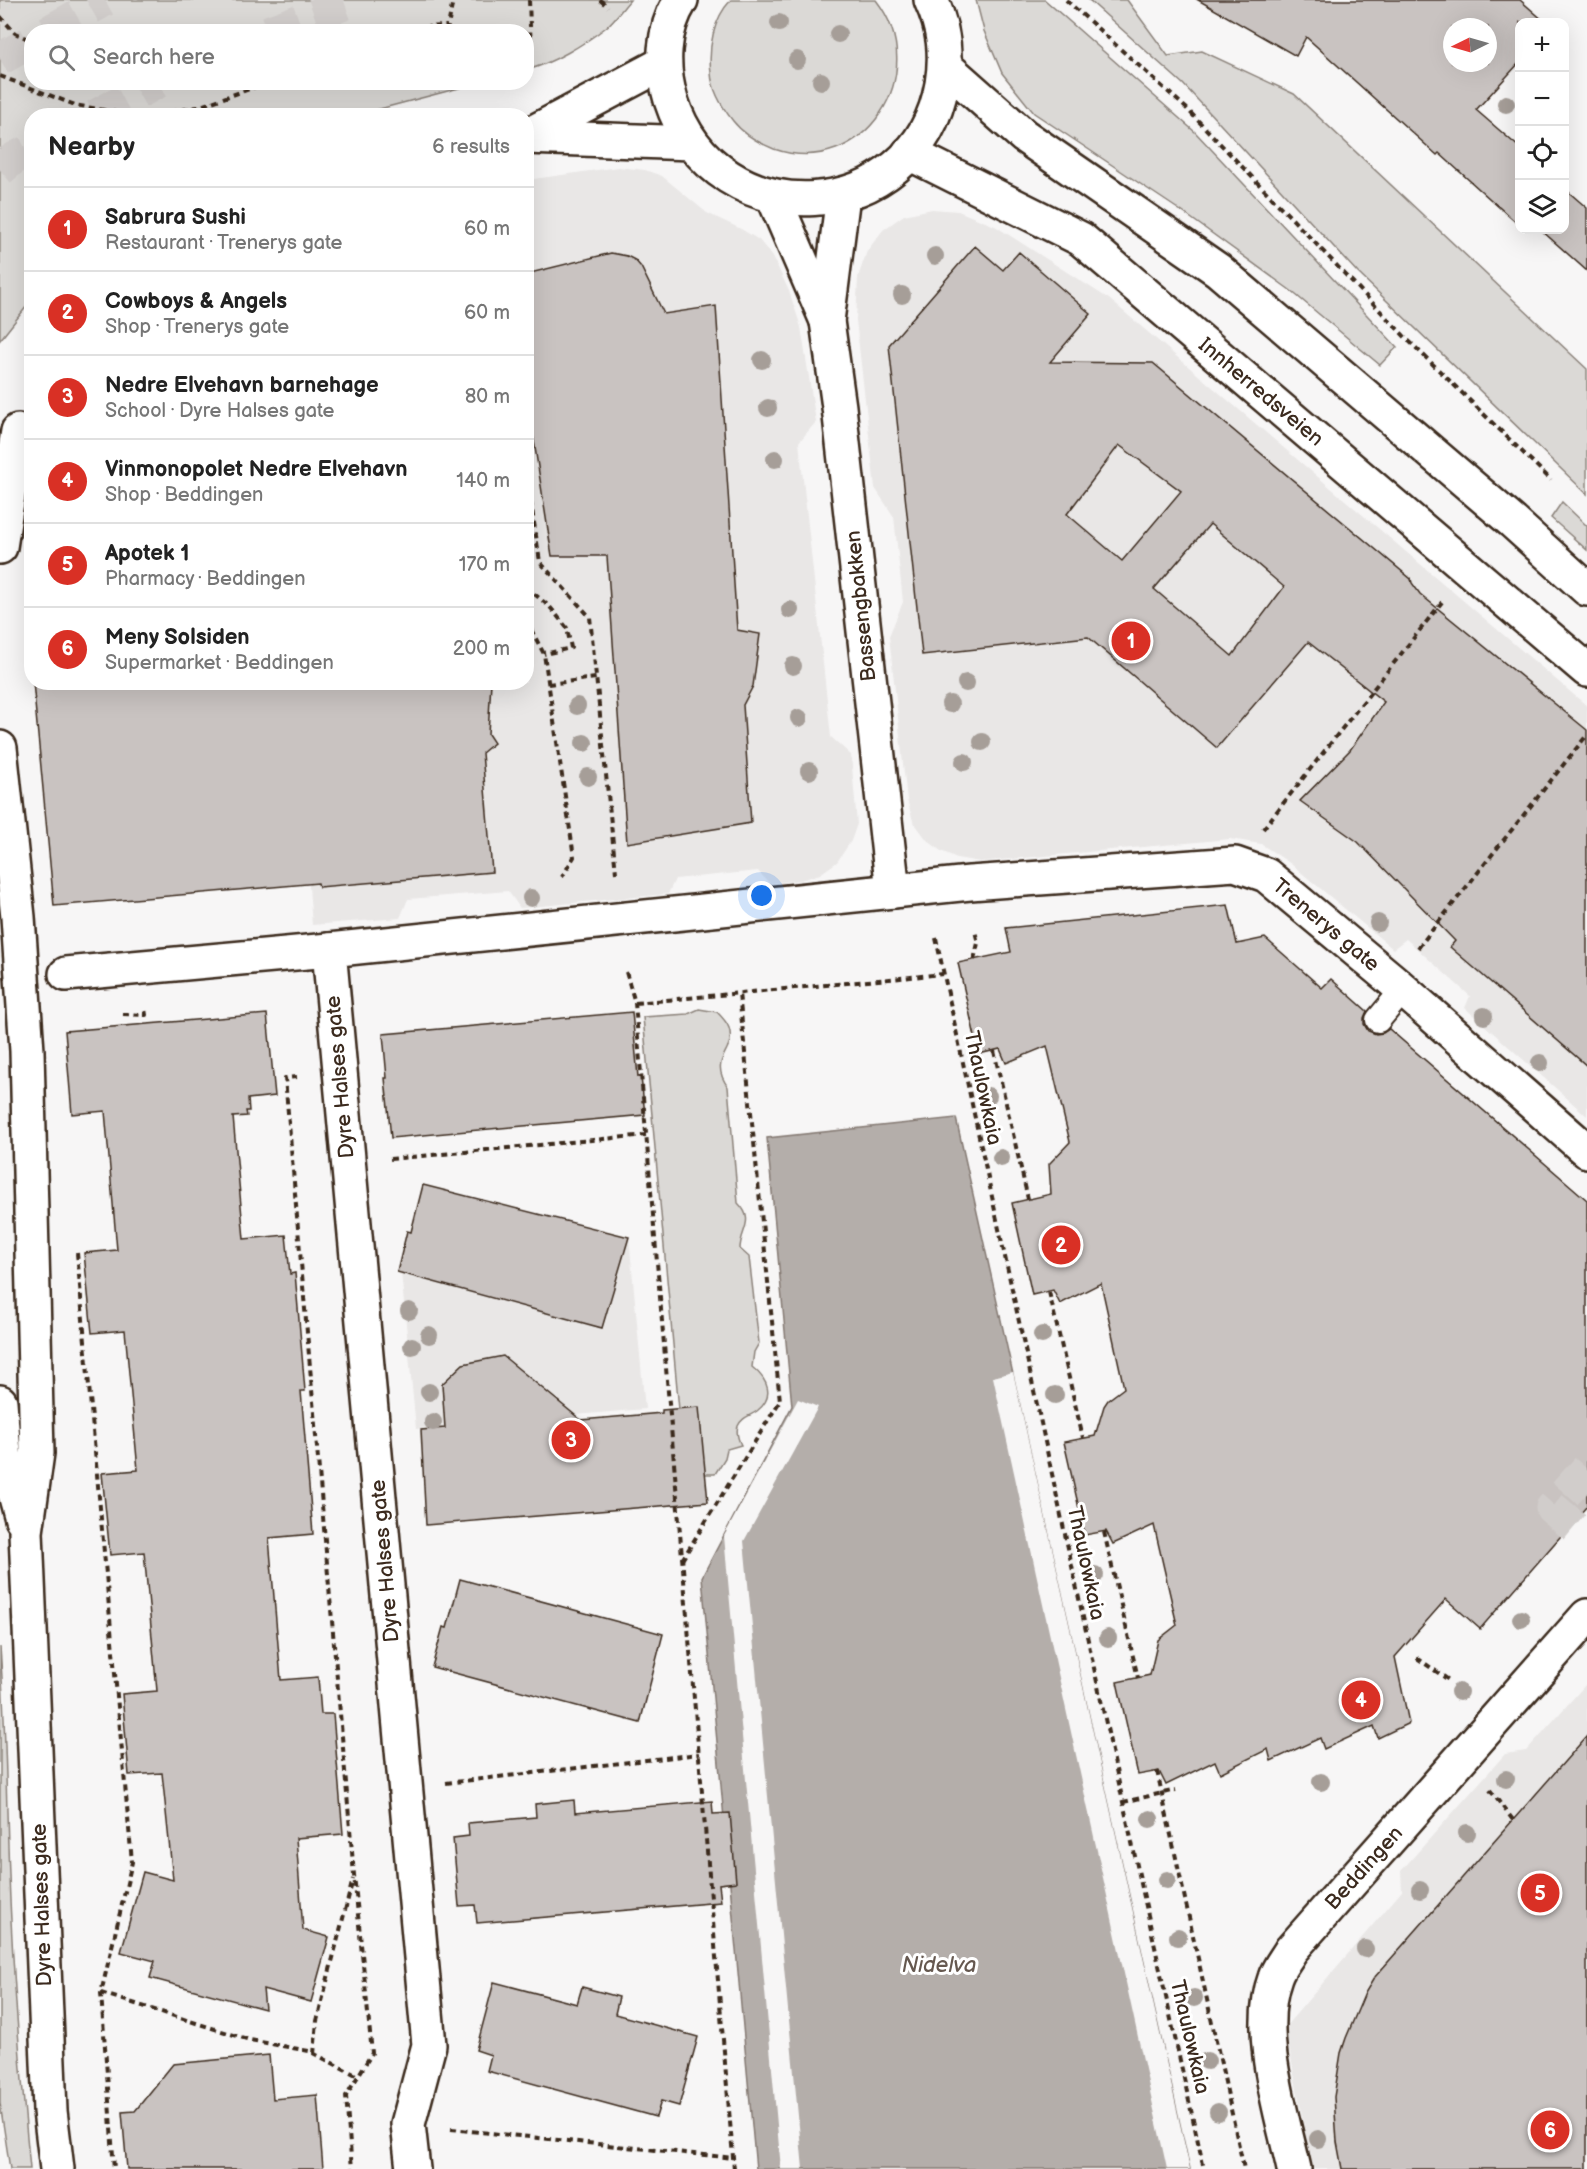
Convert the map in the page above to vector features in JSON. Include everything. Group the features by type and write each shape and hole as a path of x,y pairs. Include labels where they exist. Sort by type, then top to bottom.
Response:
{"street":[{"path":"681,0 672,14 669,25 664,63 666,85 675,112 692,143 729,178 753,190 773,196 806,200 843,195 889,172 909,153 932,118 938,103 945,66 944,40 939,17 931,0"},
{"path":"534,132 664,63"},
{"path":"945,66 1024,136 1218,270 1513,522 1587,589"},
{"path":"534,136 692,143"},
{"name":"Innherredsveien","path":"909,153 1081,239 1587,670"},
{"name":"Bassengbakken","path":"843,195 827,321 893,891"},
{"name":"Bassengbakken","path":"773,196 827,321"},
{"path":"0,547 17,430"},
{"name":"Dyre Halses gate","path":"0,748 18,917 27,1051 37,1453 26,1532 50,2111 57,2169"},
{"name":"Trenerys gate","path":"893,891 1235,864 1266,875 1397,985 1587,1151"},
{"path":"66,974 329,950 893,891"},
{"path":"0,944 18,917"},
{"name":"Dyre Halses gate","path":"329,950 429,2045 408,2124 412,2169"},
{"name":"Dyre Halses gate","path":"0,1402 4,1454 26,1532"},
{"name":"Beddingen","path":"1294,2169 1269,2054 1267,2015 1275,1977 1291,1950 1587,1616"}],"lane":[{"path":"1378,1020 1397,985"}],"path":[{"path":"448,24 453,0"},
{"path":"529,0 530,24"},
{"path":"600,0 608,7"},
{"path":"1066,0 1186,108 1408,340 1551,480"},
{"path":"0,16 15,33 24,37"},
{"path":"0,76 24,85"},
{"path":"36,90 75,105 93,108"},
{"path":"192,108 246,90"},
{"path":"534,519 540,562 590,617 616,873"},
{"path":"534,544 538,543"},
{"path":"534,594 550,607 567,628 571,648 544,654"},
{"path":"1235,864 1446,596"},
{"path":"534,635 544,654 574,857 562,877"},
{"path":"548,684 596,678"},
{"path":"1397,985 1587,735"},
{"path":"974,960 978,943 975,931"},
{"name":"Thaulowkaia","path":"936,938 1122,1802 1204,2169"},
{"path":"626,972 635,1003 734,2169"},
{"path":"635,1003 943,974"},
{"path":"682,1560 780,1401 739,993"},
{"path":"994,1051 1028,1199"},
{"path":"340,1072 285,1078 354,1875 372,2053 346,2096 352,2169"},
{"path":"348,1163 646,1135"},
{"path":"76,1246 132,1863 101,1993 114,2169"},
{"path":"1049,1292 1083,1438"},
{"path":"1104,1532 1138,1678"},
{"path":"1417,1658 1450,1681"},
{"path":"406,1788 699,1754"},
{"path":"1157,1771 1244,2169"},
{"path":"1488,1787 1513,1820"},
{"path":"1122,1802 1176,1790"},
{"path":"314,2054 317,2021 354,1875"},
{"path":"101,1993 250,2040 309,2051 358,2076"},
{"path":"408,2124 734,2158"}],"shaded area":[{"path":"0,0 630,0 608,25 587,41 568,53 534,68 534,24 24,24 24,90 452,90 383,108 24,108 24,310 0,340"},
{"path":"731,0 876,0 892,29 897,58 893,87 880,114 861,135 836,149 807,154 774,149 747,134 737,126 725,110 712,80 710,54 713,34 720,16"},
{"path":"976,0 1045,0 1195,132 1397,347 1380,365 1290,290 1184,213 1034,113 1002,73 984,31"},
{"path":"1089,0 1127,0 1168,56 1202,51 1294,94 1587,369 1587,494 1358,273 1183,84"},
{"path":"618,167 645,170 662,176 707,213 759,240 773,257 789,291 801,327 816,422 799,442 831,737 851,755 857,824 851,841 837,862 820,874 801,880 770,884 758,871 675,879 668,894 520,908 508,891 408,899 400,918 312,925 294,690 534,690 534,179"},
{"path":"932,209 958,211 995,226 1109,299 1587,706 1587,1116 1465,1008 1470,996 1406,939 1393,949 1291,864 1261,844 1230,839 980,862 957,858 941,851 927,840 913,821 907,800 889,636 903,602 894,517 875,488 856,320 858,277 867,251 883,230 904,215"},
{"path":"1562,502 1587,526 1587,550 1551,518"},
{"path":"699,1009 717,1012 729,1028 729,1043 720,1069 728,1087 738,1203 747,1220 740,1249 749,1257 759,1343 754,1352 752,1367 765,1382 768,1394 763,1405 740,1423 737,1433 741,1445 727,1449 725,1458 715,1474 690,1474 684,1464 643,1017 688,1014"},
{"path":"629,1237 645,1409 416,1429 401,1272 603,1329"},
{"path":"0,1647 9,1886 30,2169 10,2169 0,2103"},
{"path":"1587,1683 1587,2169 1312,2169 1285,2027 1402,1891 1401,1871 1505,1754 1526,1751"}],"water":[{"name":"Nidelva","path":"956,1118 1190,2169 756,2169 702,1577 792,1406 767,1138"}],"pier":[{"path":"1013,1372 1190,2169 1167,2169 993,1377"},
{"path":"798,1399 818,1407 744,1541 803,2169 781,2169 724,1536"}],"building":[{"path":"1198,0 1520,0 1540,18 1515,18 1515,67 1476,110 1515,144 1515,221 1439,153 1437,155 1306,37 1296,56"},
{"path":"1569,192 1587,208 1587,271 1545,234 1569,234"},
{"path":"975,246 1003,270 1019,252 1091,314 1050,362 1153,363 1411,579 1420,594 1587,730 1587,1066 1450,947 1455,941 1358,842 1300,801 1350,750 1384,702 1308,642 1217,748 1088,637 922,655 889,345","holes":["1119,445 1181,491 1122,561 1067,514","1210,524 1284,587 1232,656 1154,589"]},
{"path":"611,253 635,260 641,267 664,314 716,306 737,630 760,634 753,686 743,705 751,823 627,843 607,556 552,556 534,441 534,272"},
{"path":"34,690 491,690 488,734 494,743 482,753 492,872 319,887 318,883 54,906"},
{"path":"1228,905 1237,944 1265,938 1322,988 1331,979 1367,1011 1364,1024 1368,1031 1376,1034 1389,1029 1587,1200 1587,1506 1480,1629 1446,1599 1395,1657 1409,1723 1378,1738 1374,1726 1324,1749 1320,1738 1271,1761 1268,1749 1220,1773 1215,1761 1166,1785 1159,1771 1138,1775 1117,1682 1150,1675 1158,1640 1177,1625 1154,1525 1113,1544 1106,1531 1085,1535 1064,1442 1095,1436 1104,1406 1124,1388 1101,1283 1060,1304 1053,1290 1032,1295 1012,1203 1051,1194 1049,1164 1070,1142 1047,1046 1006,1063 1000,1049 979,1054 958,963 1011,952 1006,928"},
{"path":"632,1012 638,1077 641,1077 645,1115 391,1138 383,1034"},
{"path":"267,1014 275,1096 248,1099 247,1116 233,1117 244,1239 286,1235 290,1274 295,1273 305,1391 301,1391 313,1534 269,1538 281,1680 318,1677 321,1714 333,1714 343,1834 296,1838 303,1930 329,1937 311,2002 263,1989 265,2009 150,1978 155,1961 121,1952 143,1872 173,1880 162,1773 129,1775 122,1694 157,1691 144,1552 110,1555 102,1473 138,1470 125,1330 92,1333 84,1253 117,1250 105,1111 72,1114 65,1031"},
{"path":"423,1185 629,1237 602,1328 397,1272 407,1231 411,1232"},
{"path":"503,1356 581,1420 662,1413 662,1410 699,1407 708,1502 426,1525 421,1430 445,1428 442,1384 463,1364"},
{"path":"460,1579 663,1634 640,1723 432,1667 443,1627 447,1628"},
{"path":"1587,1736 1587,2169 1342,2169 1337,2142 1334,2097 1341,2053 1365,1993 1374,1978"},
{"path":"574,1800 575,1813 712,1801 713,1814 730,1813 736,1882 719,1884 721,1902 477,1923 475,1905 459,1906 453,1838 469,1836 468,1823 536,1817 535,1804"},
{"path":"494,1982 577,2004 582,1987 619,1997 615,2014 698,2037 679,2106 661,2101 656,2117 487,2071 491,2055 476,2050"},
{"path":"269,2055 273,2099 317,2095 323,2169 127,2169 122,2112 135,2111 173,2064"}],"tunnel":[{"path":"62,24 105,0"},
{"path":"290,24 355,0"},
{"path":"0,59 24,46"},
{"path":"110,108 143,90"},
{"path":"0,170 24,153"},
{"path":"1587,1469 1552,1508 1587,1537"}],"place":[{"name":"Sabrura Sushi","path":"1131,641"},
{"name":"Cowboys & Angels","path":"1061,1245"},
{"name":"Nedre Elvehavn barnehage","path":"571,1440"},
{"name":"Vinmonopolet Nedre Elvehavn","path":"1361,1700"},
{"name":"Apotek 1","path":"1540,1893"},
{"name":"Meny Solsiden","path":"1550,2130"}]}
